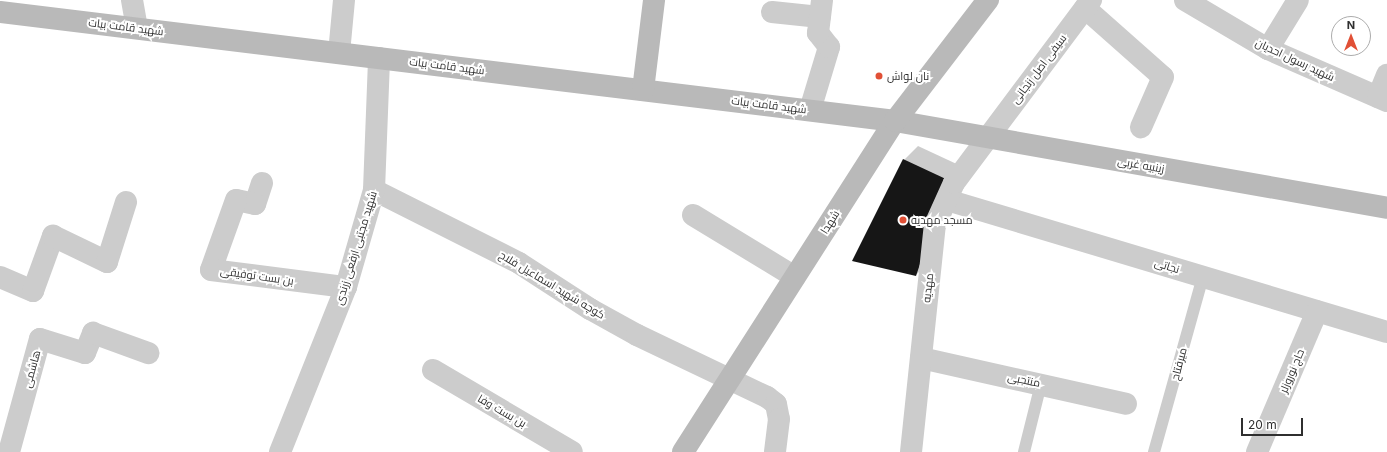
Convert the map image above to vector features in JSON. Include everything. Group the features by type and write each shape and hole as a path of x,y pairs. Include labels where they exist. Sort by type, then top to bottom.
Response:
{"main road":[{"path":"644,90 654,0"},
{"name":"شهدا","path":"683,452 796,278 894,121 988,0"},
{"name":"شهید قامت بیات","path":"0,12 894,121"},
{"name":"زینبیه غربی","path":"894,121 1387,208"}],"street":[{"path":"132,0 137,28"},
{"path":"340,53 344,0"},
{"name":"شهید رسول احدیان","path":"1186,0 1268,49 1382,99"},
{"path":"1268,49 1298,0"},
{"path":"1088,4 1163,77 1141,127"},
{"name":"سیفی اصل زنجانی","path":"988,138 1088,4"},
{"path":"772,12 821,9 818,33 829,47 810,110"},
{"name":"شهید مجتبی ارفعی زرندی","path":"280,452 346,287 374,190 379,58"},
{"path":"1382,99 1387,75"},
{"name":"مهدیه","path":"911,452 935,225 954,184 988,138"},
{"name":"بن بست توفیقی","path":"262,184 255,204 236,200 211,270 346,287"},
{"name":"کوچه شهید اسماعیل فلاح","path":"374,190 519,263 590,309 637,335 767,397 776,404 779,419 775,452"},
{"name":"نجاتی","path":"947,200 1387,332"},
{"path":"0,277 33,290 54,236 107,262 126,202"},
{"path":"693,215 796,278"},
{"name":"حاج نوروزلر","path":"1257,452 1317,311"},
{"name":"هاشمی","path":"9,452 40,339 85,353 93,333 148,352"},
{"name":"منتجبی","path":"921,358 1126,404"},
{"name":"بن بست وفا","path":"433,370 572,452"}],"lane":[{"name":"میرفتاح","path":"1154,452 1203,277"},
{"path":"1024,452 1041,384"}],"building":[{"name":"مسجد مهدیه","path":"903,159 948,180 916,276 852,261"}],"place":[{"name":"نان لواش","path":"879,76"},
{"name":"مسجد مهدیه","path":"903,220"}]}
